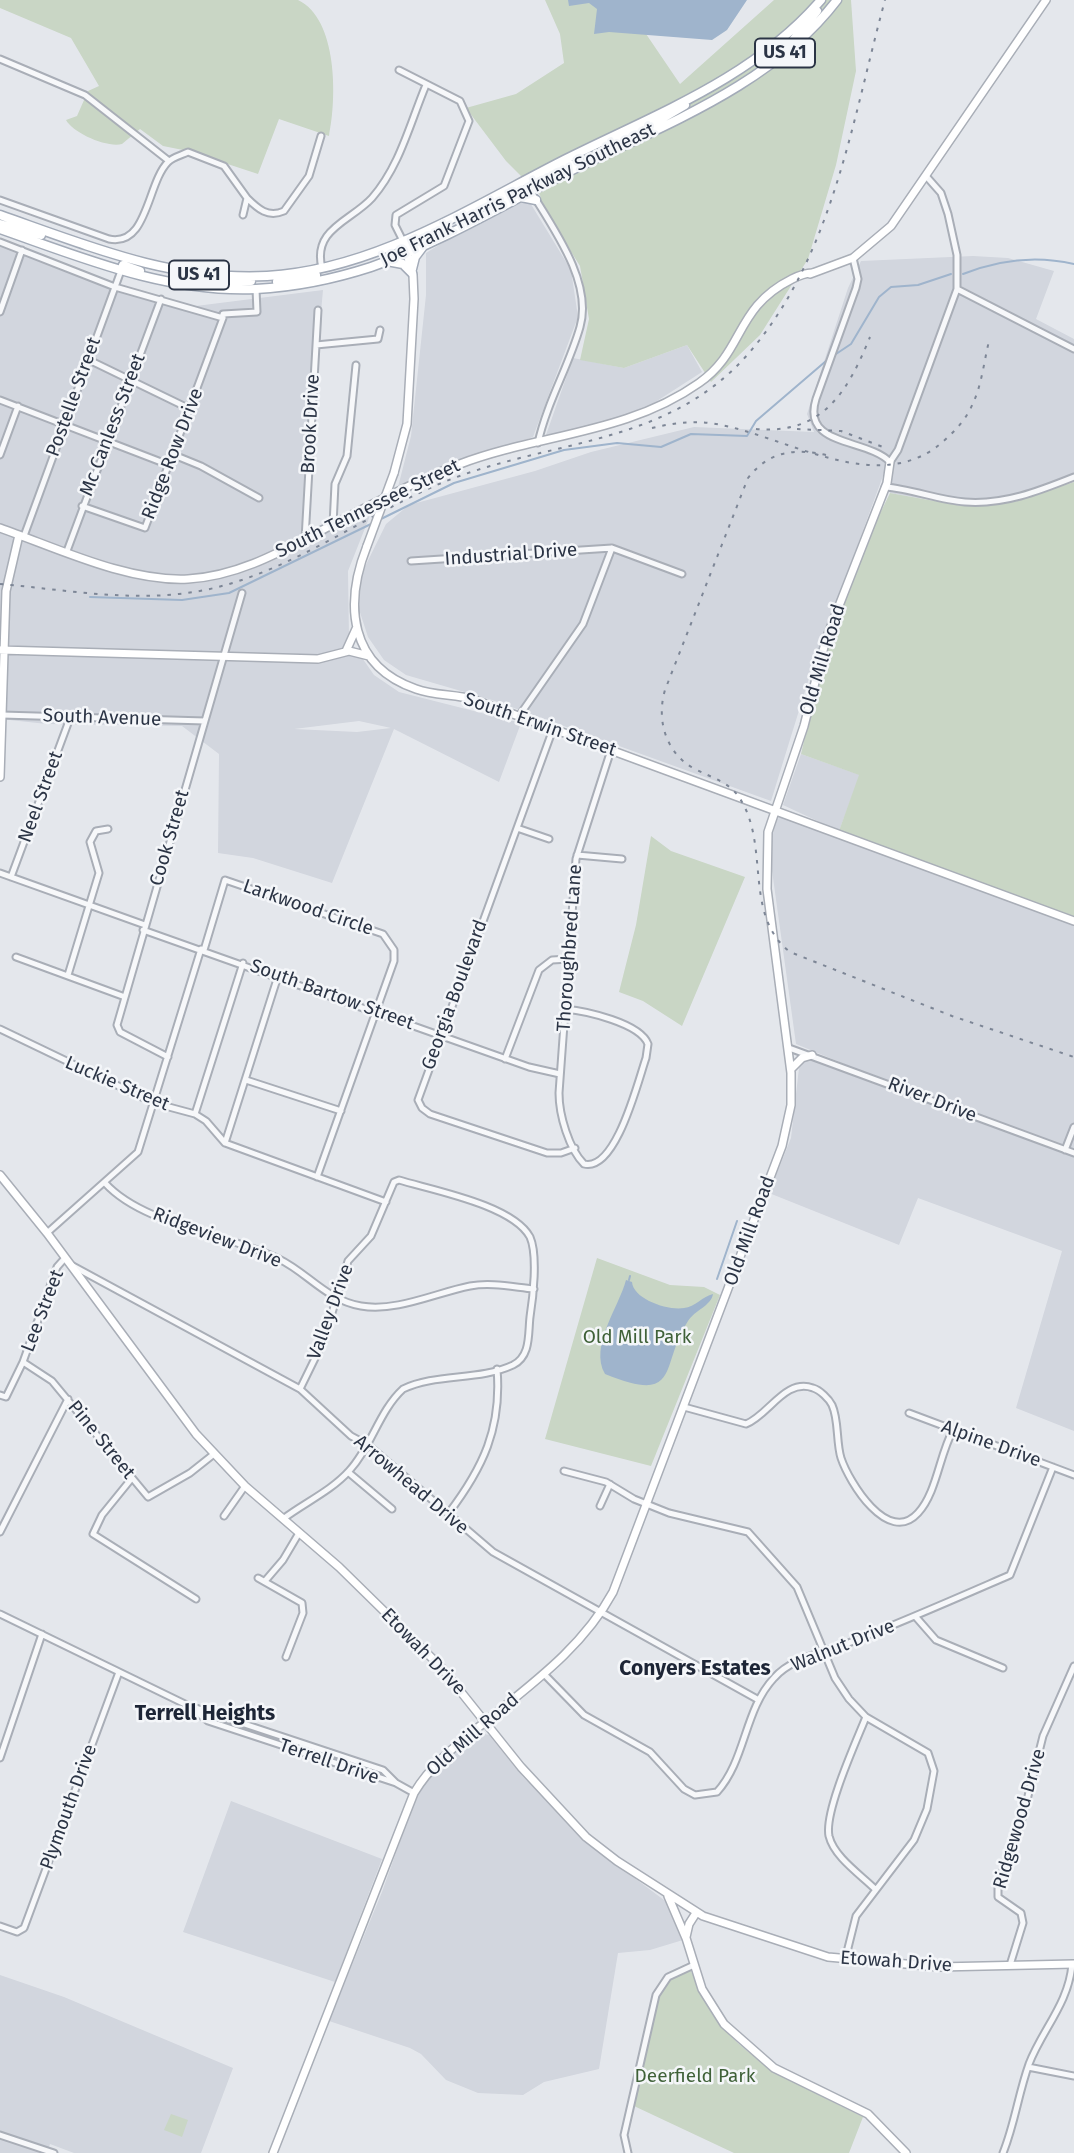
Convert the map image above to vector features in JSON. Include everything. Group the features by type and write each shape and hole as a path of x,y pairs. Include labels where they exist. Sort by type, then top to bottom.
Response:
{"main road":[{"name":"Joe Frank Harris Parkway Southeast","path":"0,228 123,265 201,275 274,275 322,268 429,241 518,197 527,186 622,139 648,118 720,89 779,43 822,0"},
{"name":"Joe Frank Harris Parkway Southeast","path":"0,213 169,282 251,289 328,279 384,261 468,208 527,186 639,136 794,46 837,0"},
{"path":"455,228 527,186"},
{"path":"518,197 536,200"},
{"path":"384,261 400,263 412,271 417,254 429,241"},
{"path":"251,289 350,266 405,246"}],"street":[{"name":"South Tennessee Street","path":"0,528 141,575 190,579 249,566 449,468 625,421 692,388 723,361 744,322 765,295 793,279 853,258 885,233 1046,0"},
{"path":"0,59 85,94 169,161"},
{"path":"399,70 450,94 464,105 468,125 441,190 396,215 395,225 405,246"},
{"path":"322,268 320,256 325,237 336,225 362,209 385,181 404,144 426,85"},
{"path":"0,200 109,239 124,240 135,231 152,190 169,161 188,152 224,166 247,198 264,212 271,214 284,211 309,176 319,150 321,136"},
{"path":"853,258 858,279 856,288 816,399 814,417 825,435 873,450 890,461 898,450 957,289 957,255 948,214 941,193 926,176"},
{"path":"527,186 577,274 583,305 581,326 538,443"},
{"path":"243,215 247,198"},
{"path":"0,242 115,287 223,318 223,314 257,312 251,289"},
{"name":"South Erwin Street","path":"405,246 412,271 407,424 394,473 353,591 357,627 363,643 390,676 409,687 468,698 519,716 1074,921"},
{"path":"0,312 22,250"},
{"name":"Postelle Street","path":"21,535 123,265"},
{"path":"957,289 1074,349"},
{"name":"Mc Canless Street","path":"67,551 161,299"},
{"name":"Brook Drive","path":"305,539 318,310"},
{"name":"Ridge Row Drive","path":"82,506 145,528 223,318"},
{"path":"316,345 378,339 380,330"},
{"path":"88,359 190,408"},
{"path":"333,524 335,484 347,456 356,365"},
{"path":"0,400 169,465"},
{"path":"0,455 18,406"},
{"path":"174,455 201,466 259,498"},
{"name":"Old Mill Road","path":"272,2153 414,1793 435,1763 575,1646 601,1613 617,1583 782,1146 791,1105 791,1069 766,877 766,843 773,810 807,714 826,639 885,487 890,461"},
{"path":"885,487 963,502 990,503 1031,494 1074,477"},
{"path":"0,777 2,650 7,585 21,535"},
{"name":"Industrial Drive","path":"519,716 583,624 612,548"},
{"name":"Industrial Drive","path":"411,561 612,548 682,574"},
{"name":"Cook Street","path":"168,1057 117,1029 242,593"},
{"path":"346,651 357,627"},
{"path":"2,650 318,659 363,643"},
{"path":"346,651 373,658"},
{"name":"South Avenue","path":"2,715 205,721"},
{"name":"Neel Street","path":"11,877 70,718"},
{"name":"Georgia Boulevard","path":"553,729 440,1035 419,1102 424,1110 547,1153 561,1153 575,1148"},
{"name":"Thoroughbred Lane","path":"575,1148 560,1112 560,1074 577,855 611,750"},
{"path":"516,828 549,839"},
{"path":"68,975 99,873 90,842 96,831 108,829"},
{"path":"577,855 622,859"},
{"name":"South Bartow Street","path":"0,873 202,950 376,1010 505,1059 560,1074"},
{"name":"Larkwood Circle","path":"202,950 225,880 383,934 394,950 394,961 317,1177"},
{"path":"47,1233 138,1152 202,950"},
{"path":"16,957 125,997"},
{"path":"505,1059 537,972 552,960 569,959"},
{"path":"195,1114 243,963"},
{"path":"225,1143 278,976"},
{"path":"565,1009 588,1013 635,1029 645,1038 648,1047 610,1153 600,1162 587,1165 580,1160 575,1148"},
{"name":"Luckie Street","path":"0,1029 154,1103 195,1114 225,1143 386,1202"},
{"name":"River Drive","path":"789,1048 1074,1153"},
{"path":"791,1069 802,1058 812,1055"},
{"path":"246,1080 341,1111"},
{"path":"1065,1150 1074,1127"},
{"name":"Etowah Drive","path":"0,1175 47,1233 175,1408 214,1454 245,1486 354,1581 441,1667 511,1756 586,1837 696,1913 812,1953 845,1960 939,1968 1073,1964"},
{"path":"283,1519 348,1472 368,1445 391,1399 403,1389 513,1365 523,1358 528,1349 534,1289 530,1237 507,1216 399,1180 391,1187 386,1202"},
{"name":"Ridgeview Drive","path":"105,1183 130,1204 279,1259 336,1298 361,1306 388,1306 491,1284 534,1289"},
{"name":"Valley Drive","path":"300,1389 323,1342 348,1261 371,1236 386,1202"},
{"name":"Lee Street","path":"0,1395 6,1397 23,1362 54,1276 65,1258"},
{"name":"Arrowhead Drive","path":"70,1265 300,1389 351,1436 368,1445 493,1552 757,1699"},
{"name":"Pine Street","path":"23,1362 52,1381 144,1495 152,1496 214,1454"},
{"path":"448,1514 475,1478 494,1429 500,1401 497,1369"},
{"path":"684,1407 747,1424 764,1415 791,1389 801,1386 814,1388 833,1406 838,1447 847,1472 871,1507 882,1518 892,1522 913,1517 923,1505 953,1430"},
{"path":"0,1532 68,1399"},
{"name":"Alpine Drive","path":"909,1413 1074,1475"},
{"name":"Walnut Drive","path":"544,1674 584,1716 638,1742 684,1789 695,1795 717,1792 727,1781 757,1699 775,1675 801,1660 825,1653 1010,1575 1053,1467"},
{"path":"564,1471 610,1484 646,1504 681,1517 748,1532 796,1587 842,1689 866,1717 928,1753 934,1771 927,1808 914,1840 875,1889 854,1921 845,1960"},
{"path":"348,1472 392,1509"},
{"path":"132,1478 102,1515 93,1534 195,1599"},
{"path":"600,1506 610,1484"},
{"path":"224,1516 245,1486"},
{"path":"265,1581 283,1560 299,1533"},
{"path":"258,1578 302,1603 303,1613 286,1657"},
{"name":"Terrell Drive","path":"0,1614 187,1705 383,1770 396,1783"},
{"path":"915,1616 936,1640 1003,1668"},
{"path":"0,1758 42,1634"},
{"name":"Ridgewood Drive","path":"1010,1965 1023,1923 1021,1913 998,1897 998,1884 1023,1816 1043,1736 1074,1666"},
{"name":"Plymouth Drive","path":"0,1926 12,1931 22,1931 24,1928 119,1672"},
{"name":"Terrell Drive","path":"187,1705 208,1721 396,1783 414,1793"},
{"path":"866,1717 838,1789 829,1835 838,1853 875,1889"},
{"path":"668,1896 715,2012 741,2042 774,2067 868,2115 885,2128 906,2153"},
{"path":"680,1923 696,1913"},
{"path":"686,1938 689,1924 696,1913"},
{"path":"1003,2153 1017,2119 1017,2104 1028,2067 1062,2003 1073,1964"},
{"path":"628,2153 624,2135 656,1995 668,1976 694,1965"},
{"path":"1028,2067 1074,2076"},
{"path":"0,2134 54,2153"}],"shaded area":[{"path":"529,201 571,270 578,317 533,437 398,487 411,436 426,295 426,253 503,205"},
{"path":"0,246 122,293 180,308 323,290 300,545 373,508 348,571 349,639 374,675 399,692 521,723 499,782 394,729 332,883 253,858 218,853 219,754 182,726 47,724 0,719","holes":["359,721 391,728 357,732 294,729"]},
{"path":"973,256 1008,258 1054,271 1036,319 1074,339 1074,482 1014,502 962,506 890,493 891,454 810,675 771,801 492,700 406,675 384,660 368,637 353,591 386,524 409,505 535,471 591,452 694,427 814,432 807,414 848,288 861,261"},
{"path":"687,345 702,372 646,408 593,427 546,435 573,358 624,368"},
{"path":"801,754 860,775 839,831 783,805"},
{"path":"781,817 1074,924 1074,1431 1016,1408 1062,1251 918,1198 899,1245 769,1193 791,1138 799,1068 807,1059 912,1092 796,1044 770,856 775,820"},
{"path":"480,1733 489,1735 523,1777 605,1856 668,1903 683,1940 650,1950 618,1953 599,2069 544,2082 523,2095 478,2093 446,2080 421,2054 410,2048 329,2021 382,1892 417,1794 437,1768"},
{"path":"231,1801 382,1859 335,1982 183,1932"},
{"path":"0,1975 64,1997 233,2068 201,2153 74,2153 50,2144 47,2153 0,2153"}],"green space":[{"path":"0,0 298,0 311,10 321,24 332,61 333,102 329,136 279,119 258,174 188,151 163,146 140,129 122,144 108,144 91,138 76,130 66,120 77,116 88,91 99,86 71,38 0,8"},
{"path":"545,0 623,0 680,84 774,0 851,0 856,71 836,165 808,259 760,335 711,382 687,345 624,368 580,360 589,319 580,266 543,207 540,195 506,161 466,108 516,94 564,63 560,34"},
{"path":"1074,482 1074,918 839,831 859,775 801,754 824,657 868,538 890,493 962,506 1014,502"},
{"path":"651,836 671,851 745,877 682,1026 643,1001 619,992 636,925"},
{"name":"Old Mill Park","path":"597,1258 670,1285 704,1287 720,1295 651,1466 545,1439"},
{"name":"Deerfield Park","path":"690,1970 715,2018 746,2050 783,2076 863,2117 849,2153 734,2153 634,2106 659,1993 673,1977"},
{"path":"171,2114 188,2120 182,2137 164,2130"}],"water":[{"path":"568,0 747,0 727,30 712,40 609,32 594,34 597,9 589,3 569,6"},
{"path":"626,1280 632,1282 638,1294 669,1308 688,1307 713,1294 709,1302 688,1321 664,1376 657,1383 646,1385 605,1374 601,1363 603,1339"}],"waterway":[{"path":"963,274 1017,260 1074,264"},
{"path":"836,354 851,344 879,297 891,287 918,285 951,274"},
{"path":"381,519 454,483 564,450 617,443 661,447 691,434 747,436 756,421 826,361"},
{"path":"90,597 182,600 229,593 373,523"},
{"path":"717,1279 737,1221"},
{"path":"629,1280 630,1276"}],"railway":[{"path":"0,584 134,596 188,593 214,588 242,580 297,557 430,488 472,472 639,426 679,408 715,385 749,353 778,315 801,274 836,185 885,0"},
{"path":"756,429 779,429 799,425 830,406 852,375 870,337"},
{"path":"652,428 684,423 716,424 835,459 865,465 894,464 922,456 948,437 962,422 979,388 989,341"},
{"path":"797,429 841,431 888,449"},
{"path":"826,455 803,452 783,454 765,462 748,478 665,690 662,713 670,745 685,763 727,785 738,795 750,820 767,920 776,937 790,952 952,1016 1074,1057"}],"district":[{"name":"Conyers Estates","path":"695,1669"},
{"name":"Terrell Heights","path":"205,1714"}]}
